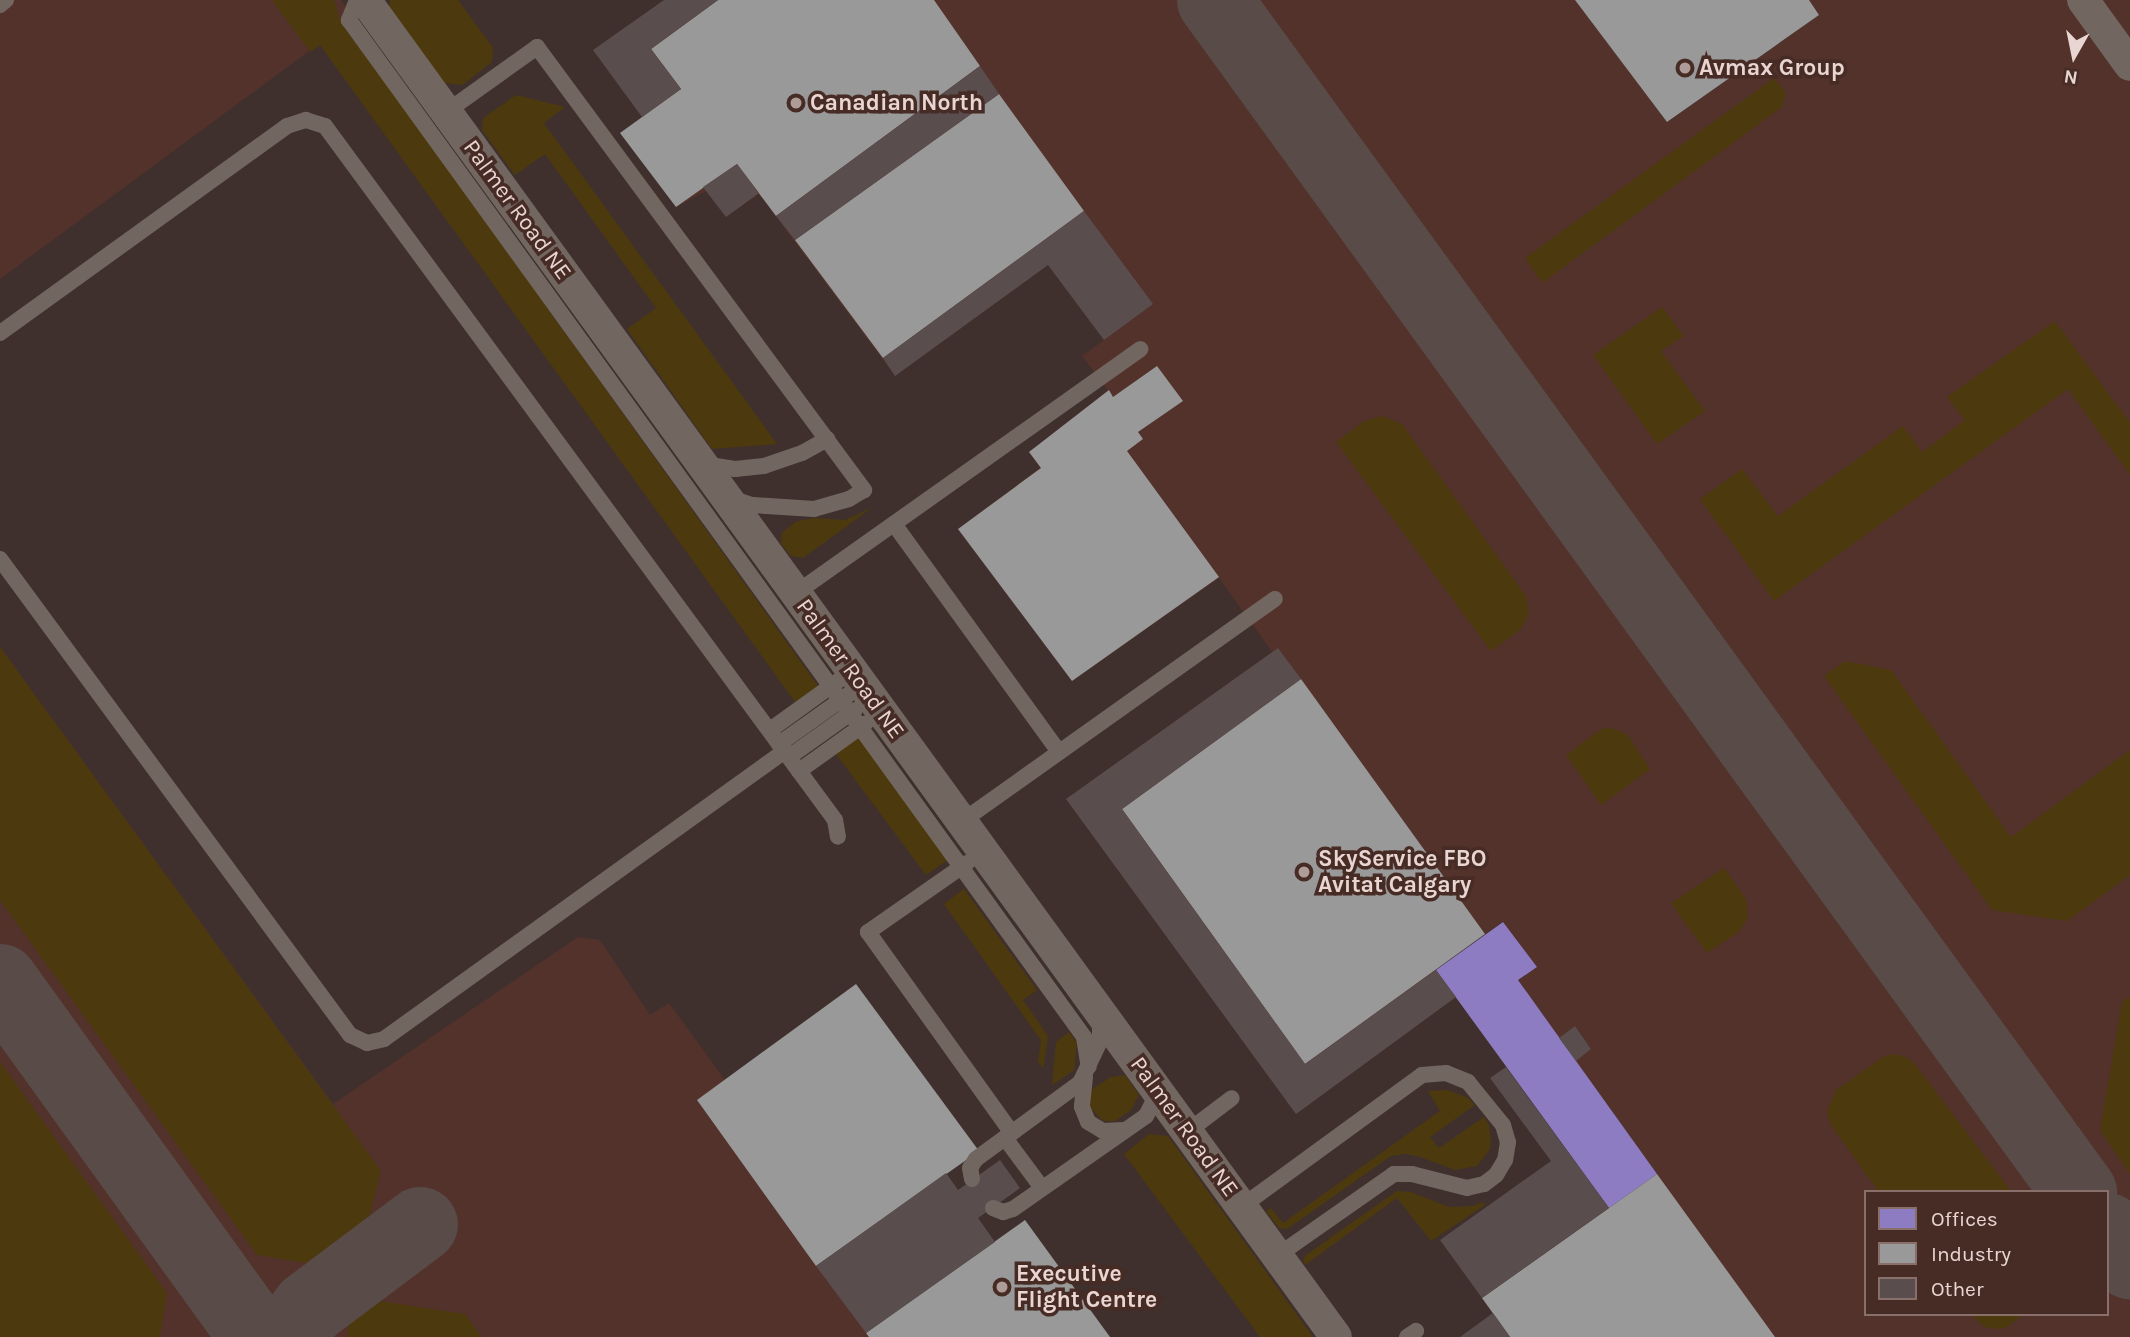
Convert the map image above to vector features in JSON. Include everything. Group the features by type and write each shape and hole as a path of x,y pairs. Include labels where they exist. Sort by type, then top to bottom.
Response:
{"street":[{"name":"Palmer Road NE","path":"365,0 446,112 552,279 701,463 796,593 855,700 961,822 972,860 1098,1010 1336,1337"},
{"path":"2083,0 2130,65"}],"lane":[{"path":"0,5 6,0"},
{"path":"358,0 349,20 552,279 972,860 1084,1037 1087,1071 1082,1107 1088,1122 1103,1131 1127,1129"},
{"path":"446,112 537,47 864,490 849,499 814,509 752,505 726,496"},
{"path":"0,333 287,126 296,121 316,121 331,135 835,820 838,837"},
{"path":"796,593 1140,349"},
{"path":"701,463 735,469 764,466 802,453 827,439"},
{"path":"894,524 1059,752"},
{"path":"0,559 350,1035 367,1043 384,1039 855,700"},
{"path":"961,822 1275,598"},
{"path":"769,730 855,700"},
{"path":"799,771 855,700"},
{"path":"972,860 867,932 1009,1135 1042,1188"},
{"path":"972,1179 972,1163 1076,1088 1100,1041 1098,1010"},
{"path":"1241,1207 1422,1075 1446,1073 1468,1082 1503,1125 1508,1142 1505,1160 1496,1175 1484,1184 1456,1187 1412,1174 1394,1174 1277,1256"},
{"path":"993,1208 1008,1211 1127,1129 1152,1109 1152,1083"},
{"path":"1187,1132 1232,1098"}],"shaded area":[{"path":"0,0 341,0 354,18 0,279"},
{"path":"272,0 334,0 339,17 818,686 795,702 320,45 310,52"},
{"path":"390,0 458,0 493,48 492,62 462,85 445,83 389,7"},
{"path":"664,0 1575,0 1668,122 1819,15 1809,0 2130,0 2130,1337 1510,1337 1482,1298 1657,1174 1576,1061 1591,1049 1575,1026 1559,1038 1518,980 1537,967 1502,922 1436,969 1456,997 1296,1114 1066,799 1272,652 1219,578 1072,681 958,529 1040,468 1029,452 1108,390 1082,356 1104,340 1048,265 895,376 759,194 726,217 706,191 676,207 620,133 642,117 593,50"},
{"path":"1774,78 1786,93 1782,107 1542,283 1525,258"},
{"path":"516,95 565,107 544,123 777,444 712,449 627,329 656,308 545,154 515,175 482,130 483,118"},
{"path":"1662,307 1684,336 1661,351 1705,411 1657,444 1593,355"},
{"path":"2055,321 2130,423 2130,475 2068,389 1774,601 1700,499 1742,469 1778,516 1903,426 1922,452 1965,420 1947,397"},
{"path":"1382,416 1402,424 1526,596 1529,612 1521,629 1491,651 1336,442 1364,421"},
{"path":"873,507 803,558 791,556 781,544 782,533 795,522 812,518 845,520"},
{"path":"0,647 333,1104 578,937 600,940 650,1015 669,1003 725,1080 698,1100 869,1337 32,1337 0,1293"},
{"path":"0,647 381,1171 367,1225 311,1264 257,1255 0,900"},
{"path":"1845,661 1891,670 2011,837 2130,750 2130,875 2067,921 1992,910 1824,676"},
{"path":"1611,728 1627,734 1650,769 1601,805 1566,755 1601,729"},
{"path":"858,737 949,859 926,875 836,754"},
{"path":"1724,868 1746,899 1748,917 1739,932 1707,953 1671,903"},
{"path":"964,889 1037,990 1023,1000 1048,1036 1043,1069 1038,1061 1041,1040 944,904"},
{"path":"2130,996 2130,1174 2100,1130 2122,1002"},
{"path":"1069,1032 1077,1043 1074,1070 1052,1085 1056,1042"},
{"path":"1892,1054 1904,1056 1914,1063 2010,1190 1878,1190 1830,1124 1827,1111 1836,1090 1883,1057"},
{"path":"0,1062 167,1293 160,1337 0,1337"},
{"path":"1125,1075 1139,1095 1131,1110 1115,1121 1103,1121 1090,1107 1091,1090 1111,1077"},
{"path":"1447,1090 1468,1098 1475,1105 1430,1137 1439,1148 1484,1117 1489,1125 1490,1149 1477,1166 1455,1170 1420,1157 1406,1154 1391,1156 1287,1229 1279,1228 1266,1211 1271,1208 1283,1223 1440,1111 1428,1091"},
{"path":"1149,1134 1168,1136 1313,1337 1260,1337 1124,1154"},
{"path":"1397,1191 1411,1192 1449,1207 1473,1206 1483,1202 1485,1205 1431,1241 1397,1198 1305,1265 1303,1261 1306,1255"},
{"path":"373,1300 465,1314 482,1337 347,1337 350,1318"},
{"path":"1972,1316 2021,1316 2006,1328 1984,1327"}],"building: Offices":[{"name":"SkyService FBO Avitat Calgary","path":"1503,922 1537,967 1518,980 1657,1174 1609,1208 1436,970"}],"building: Industry":[{"name":"Canadian North","path":"718,0 934,0 980,66 776,216 737,164 676,207 620,133 681,89 651,49"},
{"name":"Avmax Group","path":"1575,0 1809,0 1819,15 1667,122"},
{"name":"Canadian North","path":"999,94 1084,211 883,358 795,240"},
{"path":"1157,366 1183,401 1138,432 1143,439 1127,451 1219,577 1072,681 958,529 1041,468 1029,452 1109,390 1113,397"},
{"name":"SkyService FBO Avitat Calgary","path":"1301,679 1485,934 1305,1064 1122,809"},
{"path":"856,984 979,1151 816,1266 697,1100"},
{"path":"1657,1174 1775,1337 1510,1337 1482,1298"},
{"name":"Executive Flight Centre","path":"1025,1220 1110,1337 869,1337 866,1333"}],"building: Other":[{"path":"664,0 718,0 651,49 681,89 642,117 593,50"},
{"path":"980,66 999,94 795,240 776,216"},
{"path":"737,164 759,193 726,217 703,187"},
{"path":"1084,211 1153,304 1104,340 1048,265 895,376 883,358"},
{"path":"1278,648 1301,679 1122,809 1305,1064 1436,970 1456,997 1296,1114 1066,799"},
{"path":"1575,1026 1591,1049 1576,1061 1559,1038"},
{"path":"1506,1067 1609,1208 1482,1298 1440,1240 1551,1161 1490,1078"},
{"path":"1000,1160 1020,1188 978,1218 995,1242 866,1333 816,1266 946,1173 958,1190"},
{"path":"1493,1313 1510,1337 1460,1337"}],"taxiway":[{"path":"1214,0 2078,1190"},
{"path":"0,981 257,1337"},
{"path":"287,1337 308,1308 420,1224"},
{"path":"2109,1233 2130,1262"}],"place":[{"name":"Avmax Group","path":"1685,68"},
{"name":"Canadian North","path":"796,103"},
{"name":"SkyService FBO Avitat Calgary","path":"1304,872"},
{"name":"Executive Flight Centre","path":"1002,1287"}]}
